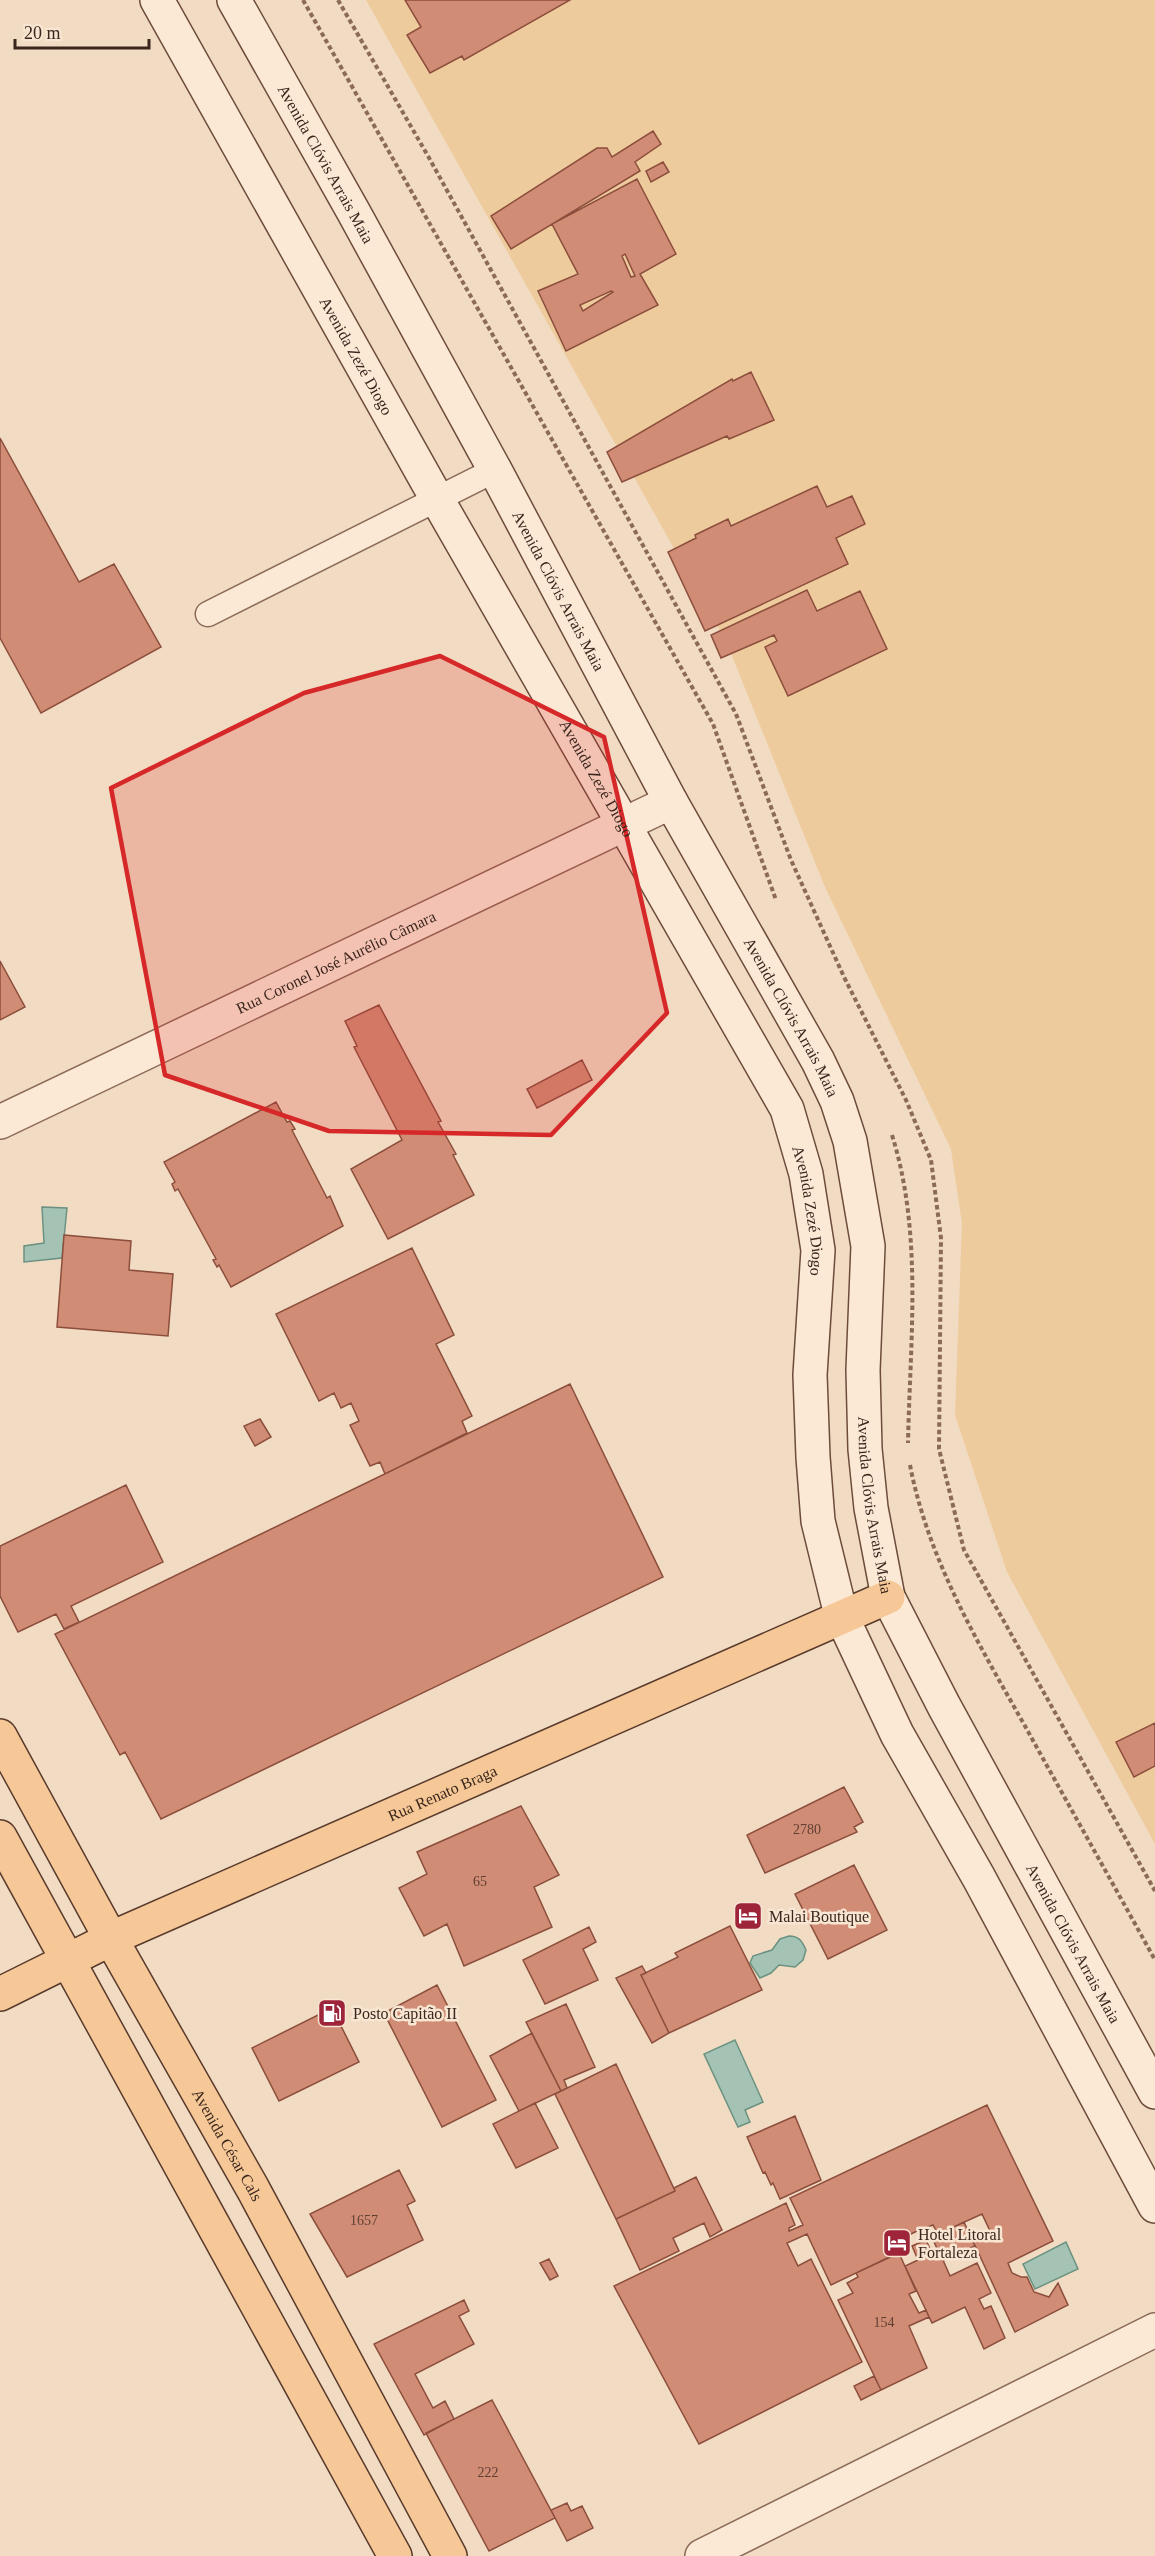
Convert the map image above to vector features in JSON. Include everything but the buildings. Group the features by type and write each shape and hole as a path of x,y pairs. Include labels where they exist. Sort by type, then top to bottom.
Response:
{"main road":[{"name":"Avenida Zezé Diogo","path":"157,0 437,499 787,1109 806,1174 818,1250 810,1375 818,1521 841,1615"},
{"name":"Avenida Clóvis Arrais Maia","path":"234,0 354,211 495,470 671,802 818,1061 837,1101 850,1141 868,1246 863,1370 865,1449 870,1508 888,1597 944,1706 1155,2092"},
{"name":"Rua Coronel José Aurélio Câmara","path":"0,1122 671,802"},
{"name":"Rua Renato Braga","path":"0,1994 111,1939 841,1615 888,1597"},
{"path":"841,1615 897,1734 979,1878 1155,2206"},
{"name":"Avenida César Cals","path":"0,1736 111,1939 176,2049 259,2200 450,2556"},
{"path":"0,1837 395,2556"},
{"path":"702,2556 1155,2330"}],"lane":[{"path":"208,614 495,470"}],"highlighted area":[{"path":"440,656 604,737 667,1013 551,1135 329,1131 165,1075 111,788 304,693"}],"sand":[{"path":"366,0 1155,0 1155,1844 1007,1572 955,1415 962,1224 951,1149 825,887 726,641"}],"shaded area":[{"path":"42,1207 67,1208 62,1258 24,1262 24,1246 44,1243"},
{"path":"789,1936 798,1938 803,1944 806,1950 803,1960 795,1967 779,1965 771,1973 760,1978 750,1963 753,1956 772,1950 780,1939"},
{"path":"735,2040 763,2102 745,2110 750,2122 738,2127 704,2054"},
{"path":"1066,2242 1078,2269 1035,2289 1023,2264"}],"place":[{"name":"Malai Boutique","path":"748,1916"},
{"name":"Posto Capitão II","path":"332,2013"},
{"name":"Hotel Litoral Fortaleza","path":"897,2243"}]}
